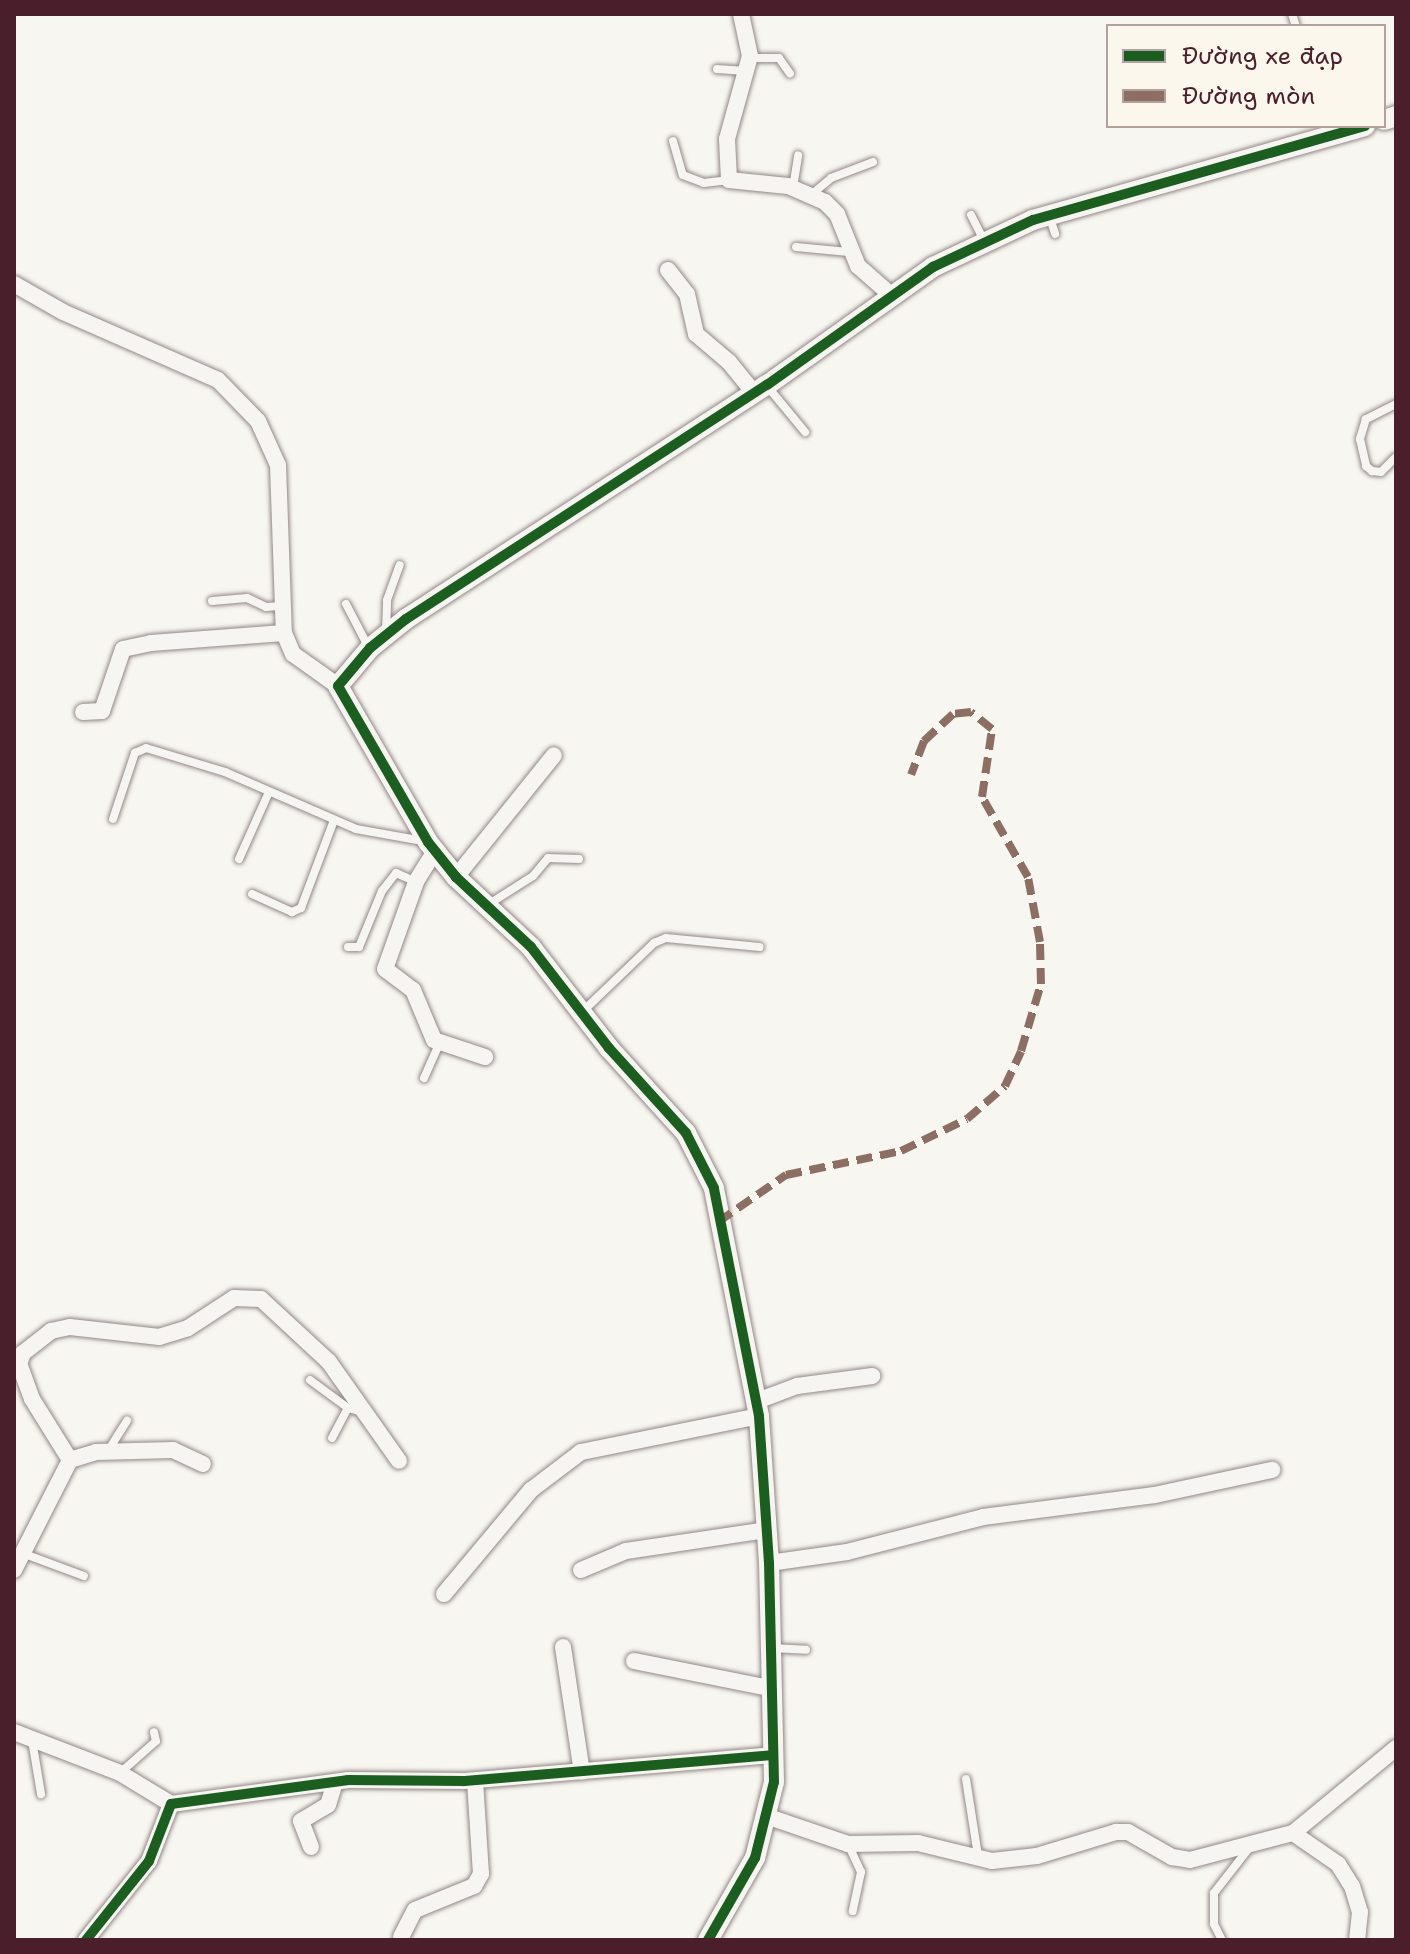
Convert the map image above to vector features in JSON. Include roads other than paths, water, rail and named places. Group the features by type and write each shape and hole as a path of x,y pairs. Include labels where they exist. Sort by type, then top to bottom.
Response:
{"street":[{"path":"741,14 748,65 727,139 729,180 793,188 811,195 837,214 849,252 891,295"},
{"path":"338,686 387,633 760,389 891,295 985,242 1052,224 1320,133 1352,128"},
{"path":"668,270 687,294 696,334 760,389"},
{"path":"14,284 63,312 218,380 258,421 278,465 284,633 293,654 338,686 431,846 456,877 531,947 581,1012 686,1133 706,1165 758,1408 769,1563 769,1688 773,1755 769,1817 743,1881 708,1940"},
{"path":"83,712 102,711 123,649 284,633"},
{"path":"456,877 554,755"},
{"path":"431,846 385,969 413,990 432,1037 485,1057"},
{"path":"70,1460 22,1378 23,1353 38,1338 70,1327 167,1335 234,1298 261,1299 329,1362 356,1410 399,1461"},
{"path":"444,1594 531,1490 581,1452 758,1408 797,1386 872,1376"},
{"path":"14,1570 70,1460 108,1451 173,1450 203,1464"},
{"path":"769,1563 847,1552 983,1517 1141,1497 1272,1470"},
{"path":"581,1570 626,1551 767,1530"},
{"path":"563,1647 582,1772"},
{"path":"634,1661 769,1688"},
{"path":"14,1732 120,1773 171,1804 335,1782 475,1781 773,1755"},
{"path":"769,1817 848,1844 918,1843 978,1857 1015,1860 1116,1832 1128,1832 1172,1857 1190,1860 1293,1833 1396,1748"},
{"path":"401,1937 415,1910 474,1886 481,1874 475,1781"},
{"path":"311,1847 301,1821 328,1805 335,1782"},
{"path":"86,1940 149,1861 171,1804"},
{"path":"1293,1833 1338,1864 1345,1875 1360,1912 1357,1940"}],"lane":[{"path":"717,69 779,58 790,74"},
{"path":"673,141 683,175 704,183 729,180"},
{"path":"793,188 798,155"},
{"path":"811,195 831,178 873,162"},
{"path":"971,215 985,242"},
{"path":"796,247 849,252"},
{"path":"760,389 805,432"},
{"path":"1396,404 1366,419 1360,439 1366,466 1372,471 1381,472 1396,457"},
{"path":"387,633 387,600 400,565"},
{"path":"212,601 247,598 266,607 283,606"},
{"path":"346,604 370,648"},
{"path":"113,819 135,753 146,748 269,792 370,833 431,846"},
{"path":"239,859 269,792"},
{"path":"252,894 292,912 301,908 334,820"},
{"path":"488,904 533,876 548,858 579,859"},
{"path":"348,947 359,947 382,891 396,873 416,882"},
{"path":"581,1012 654,943 666,938 760,947"},
{"path":"424,1078 440,1042"},
{"path":"310,1380 356,1410 332,1438"},
{"path":"108,1451 127,1421"},
{"path":"21,1553 84,1576"},
{"path":"769,1647 806,1650"},
{"path":"120,1773 156,1741 154,1732"},
{"path":"32,1739 41,1794"},
{"path":"966,1779 978,1857"},
{"path":"1222,1940 1214,1924 1214,1893 1253,1843"},
{"path":"848,1844 861,1872 853,1911"}]}
